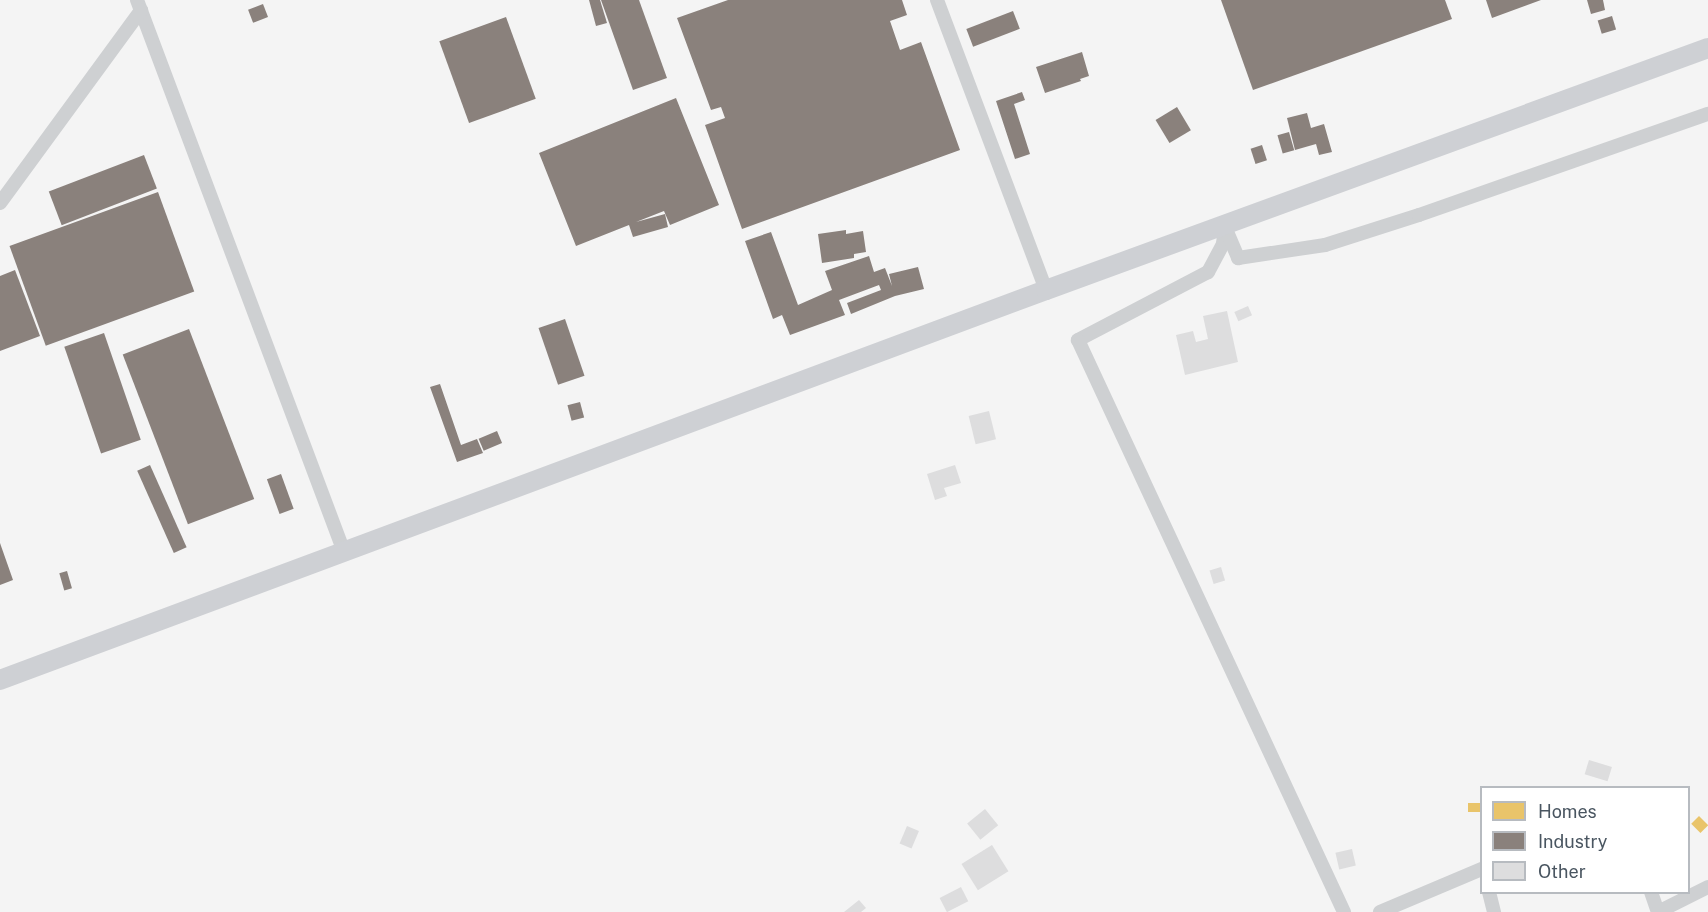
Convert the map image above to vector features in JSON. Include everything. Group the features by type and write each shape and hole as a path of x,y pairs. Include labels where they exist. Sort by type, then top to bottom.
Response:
{"street":[{"path":"937,0 1046,290"},
{"path":"139,5 344,552"},
{"path":"0,203 139,5"},
{"path":"0,680 1046,290 1708,48"},
{"path":"1224,225 1238,258 1325,245 1708,114"},
{"path":"1224,225 1223,244 1208,272 1078,340 1344,912"},
{"path":"1380,912 1480,870"},
{"path":"1652,894 1658,912 1708,887"},
{"path":"1490,894 1494,912"}],"building: Homes":[{"path":"1468,803 1480,803 1480,812 1468,812"},
{"path":"1699,816 1708,825 1700,833 1691,824"}],"building: Industry":[{"path":"589,0 600,0 607,23 596,26"},
{"path":"601,0 639,0 667,78 633,90"},
{"path":"728,0 902,0 907,15 890,21 900,50 921,42 960,150 742,229 705,125 725,118 721,107 711,110 677,18"},
{"path":"1221,0 1445,0 1452,19 1253,90"},
{"path":"1486,0 1541,0 1492,18"},
{"path":"1587,0 1603,0 1605,10 1591,14"},
{"path":"263,4 268,17 253,23 248,10"},
{"path":"1013,11 1020,29 973,47 966,29"},
{"path":"1612,16 1616,29 1602,34 1598,20"},
{"path":"506,17 536,99 469,123 439,41"},
{"path":"1082,52 1089,76 1045,93 1036,67"},
{"path":"1022,92 1025,100 1014,104 1030,154 1015,159 996,101"},
{"path":"676,98 719,205 670,225 664,211 636,222 665,214 668,227 633,237 629,225 576,246 539,153"},
{"path":"1177,107 1191,130 1169,143 1156,120"},
{"path":"1307,113 1311,128 1324,124 1332,152 1319,155 1316,144 1295,150 1287,118"},
{"path":"1289,132 1294,150 1283,154 1277,135"},
{"path":"1262,145 1267,160 1256,164 1251,149"},
{"path":"144,155 157,189 62,225 49,192"},
{"path":"158,192 194,292 46,346 10,246"},
{"path":"846,230 846,234 863,231 866,252 854,254 854,258 822,263 818,234"},
{"path":"771,232 798,305 832,290 825,271 869,256 874,272 885,268 892,286 889,274 918,267 924,289 895,296 851,314 847,303 881,290 879,285 839,300 845,315 790,335 782,315 773,319 745,241"},
{"path":"15,270 40,336 0,351 0,276"},
{"path":"565,319 585,376 558,385 539,328"},
{"path":"189,329 254,499 188,524 123,354"},
{"path":"104,333 141,440 101,454 64,347"},
{"path":"440,384 461,445 477,439 483,453 457,462 430,387"},
{"path":"580,402 584,417 572,421 567,405"},
{"path":"497,431 502,443 484,451 479,439"},
{"path":"150,465 187,547 174,553 137,471"},
{"path":"281,474 294,509 280,514 267,479"},
{"path":"0,543 13,580 0,585"},
{"path":"67,571 72,588 64,591 59,573"}],"building: Other":[{"path":"1248,306 1252,315 1238,321 1234,312"},
{"path":"1227,311 1238,362 1185,375 1176,335 1193,331 1196,342 1208,339 1203,316"},
{"path":"989,411 996,439 976,444 969,416"},
{"path":"955,465 961,483 944,488 947,496 935,500 927,474"},
{"path":"1221,567 1225,580 1214,584 1210,571"},
{"path":"1589,760 1612,767 1608,781 1585,774"},
{"path":"985,809 998,825 980,840 967,823"},
{"path":"907,826 919,831 912,849 900,843"},
{"path":"992,845 1008,871 978,890 961,864"},
{"path":"1352,849 1356,866 1339,869 1335,853"},
{"path":"961,887 968,901 947,912 940,898"},
{"path":"859,900 866,908 861,912 844,912"}]}
